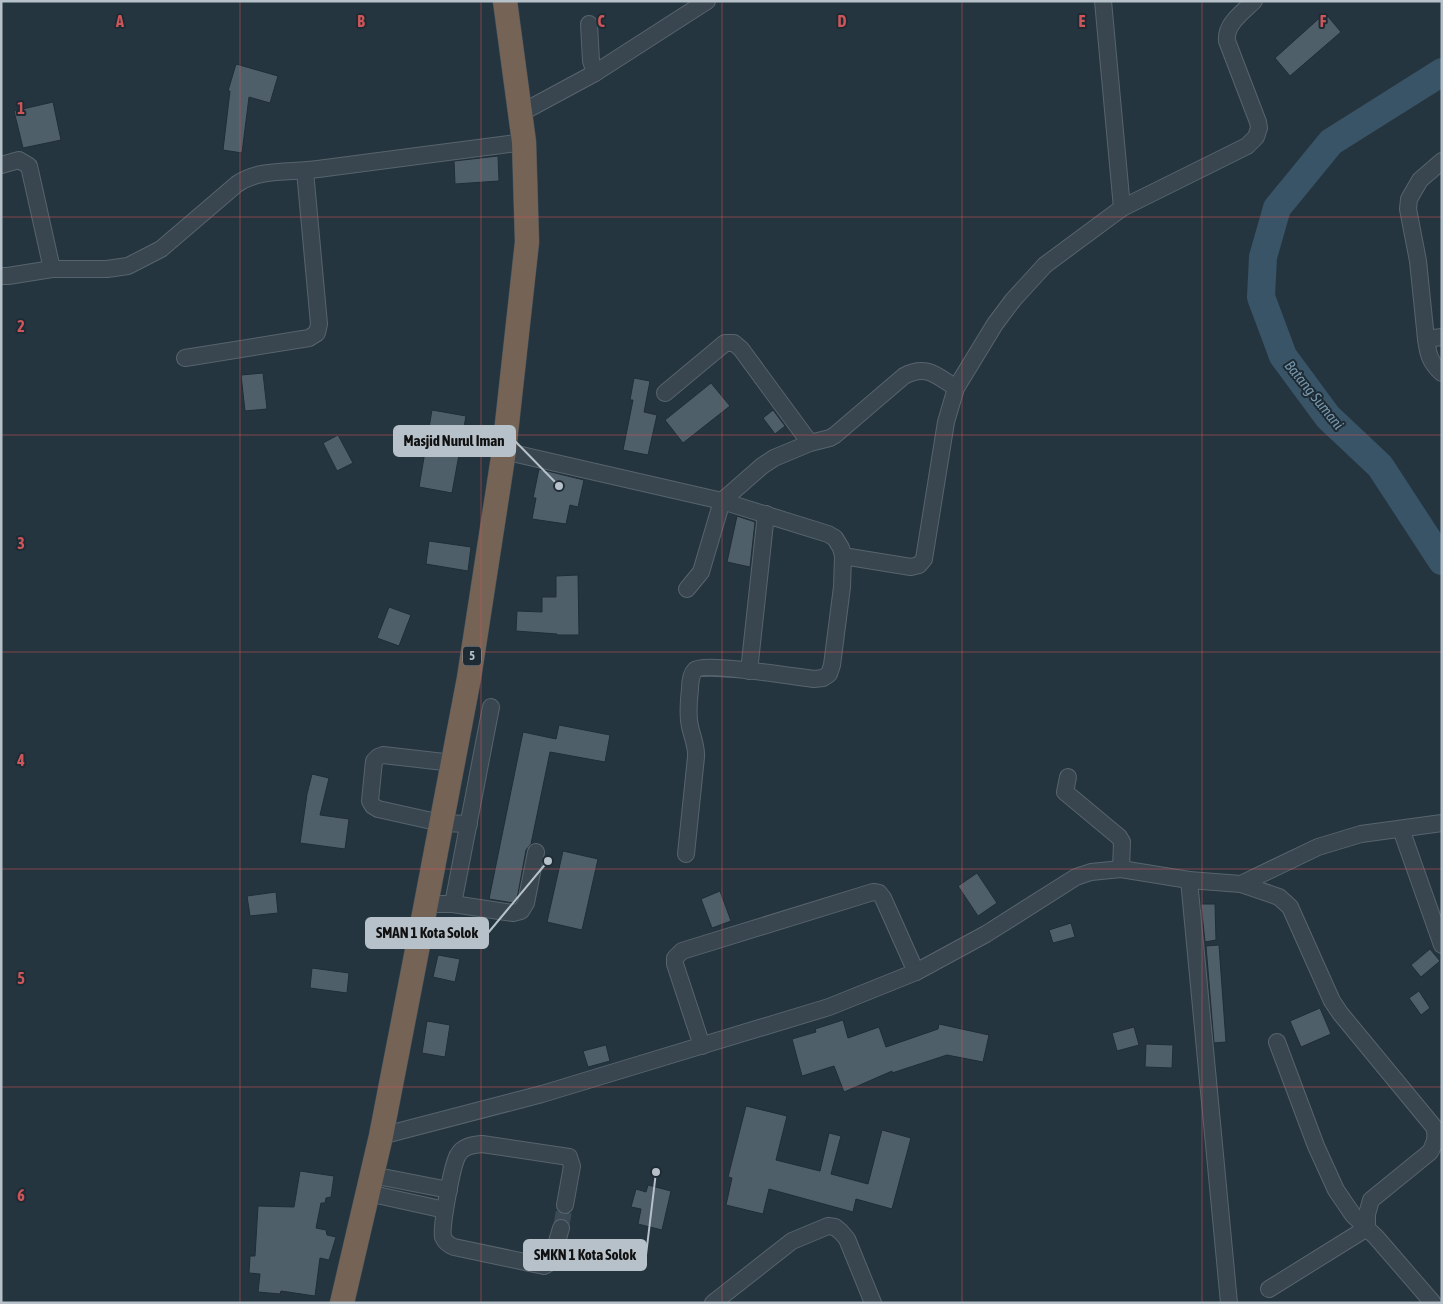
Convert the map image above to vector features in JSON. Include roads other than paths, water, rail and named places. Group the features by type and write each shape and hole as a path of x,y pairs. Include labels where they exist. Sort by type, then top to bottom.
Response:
{"highway":[{"name":"5","path":"342,1303 381,1136 442,823 470,668 504,451 527,242 524,142 505,1"}],"street":[{"path":"519,114 595,73 707,1"},
{"path":"1103,1 1122,208"},
{"path":"843,556 910,566 919,565 924,559 946,422 956,388 995,324 1013,300 1045,265 1122,208 1223,160 1247,146 1256,137 1259,128 1258,122 1226,35 1232,23 1254,1"},
{"path":"589,24 591,61 595,73"},
{"path":"1,276 52,269 107,269 128,266 161,249 246,178 257,174 305,171 524,142"},
{"path":"1,164 19,160 29,166 52,269"},
{"path":"1442,161 1420,180 1409,199 1408,209 1434,338 1428,354 1431,362 1442,373"},
{"path":"185,358 309,338 317,333 319,324 305,171"},
{"path":"665,393 724,343 734,343 741,349 810,442"},
{"path":"687,589 701,572 722,501 762,466 774,458 810,442 830,438 841,431 911,372 918,370 931,372 956,388"},
{"path":"504,451 722,501 828,534 835,538 841,548 843,556 842,587 829,674 814,680 749,671 704,668 696,669 693,672 690,686 689,719 696,749 686,854"},
{"path":"749,671 766,514"},
{"path":"453,904 491,707"},
{"path":"453,763 378,757 374,762 370,801 378,809 442,823 468,824"},
{"path":"1068,776 1065,792 1119,837 1122,842 1120,869"},
{"path":"1241,884 1318,848 1361,834 1442,823"},
{"path":"1401,829 1442,945"},
{"path":"426,904 453,904 513,913 520,911 526,903 536,852"},
{"path":"381,1136 542,1094 830,1007 916,972 986,934 1076,877 1091,872 1120,869 1189,880 1241,884 1279,897 1290,908 1332,1000 1340,1013 1434,1128 1436,1134 1435,1143 1430,1152 1371,1200 1367,1214 1367,1228"},
{"path":"1189,880 1229,1303"},
{"path":"702,1046 675,964 675,958 682,951 873,892 879,893 883,898 916,972"},
{"path":"1277,1042 1316,1146 1336,1190 1353,1215 1367,1228 1433,1303"},
{"path":"560,1228 548,1265 541,1266 454,1247 449,1244 444,1240 443,1234 445,1210 457,1156 466,1147 482,1144 569,1157 572,1166 565,1205"},
{"path":"370,1184 449,1190"},
{"path":"370,1184 445,1210"},
{"path":"713,1303 792,1241 828,1226 835,1227 847,1239 873,1303"},
{"path":"1269,1289 1367,1228"}],"waterway":[{"name":"Batang Sumani","path":"1442,72 1331,142 1277,208 1263,257 1261,297 1283,356 1328,417 1380,466 1442,561"}],"tunnel":[{"path":"561,1228 565,1205"}],"place":[{"name":"Masjid Nurul Iman","path":"559,486"},
{"name":"SMAN 1 Kota Solok","path":"548,861"},
{"name":"SMKN 1 Kota Solok","path":"656,1172"}]}
